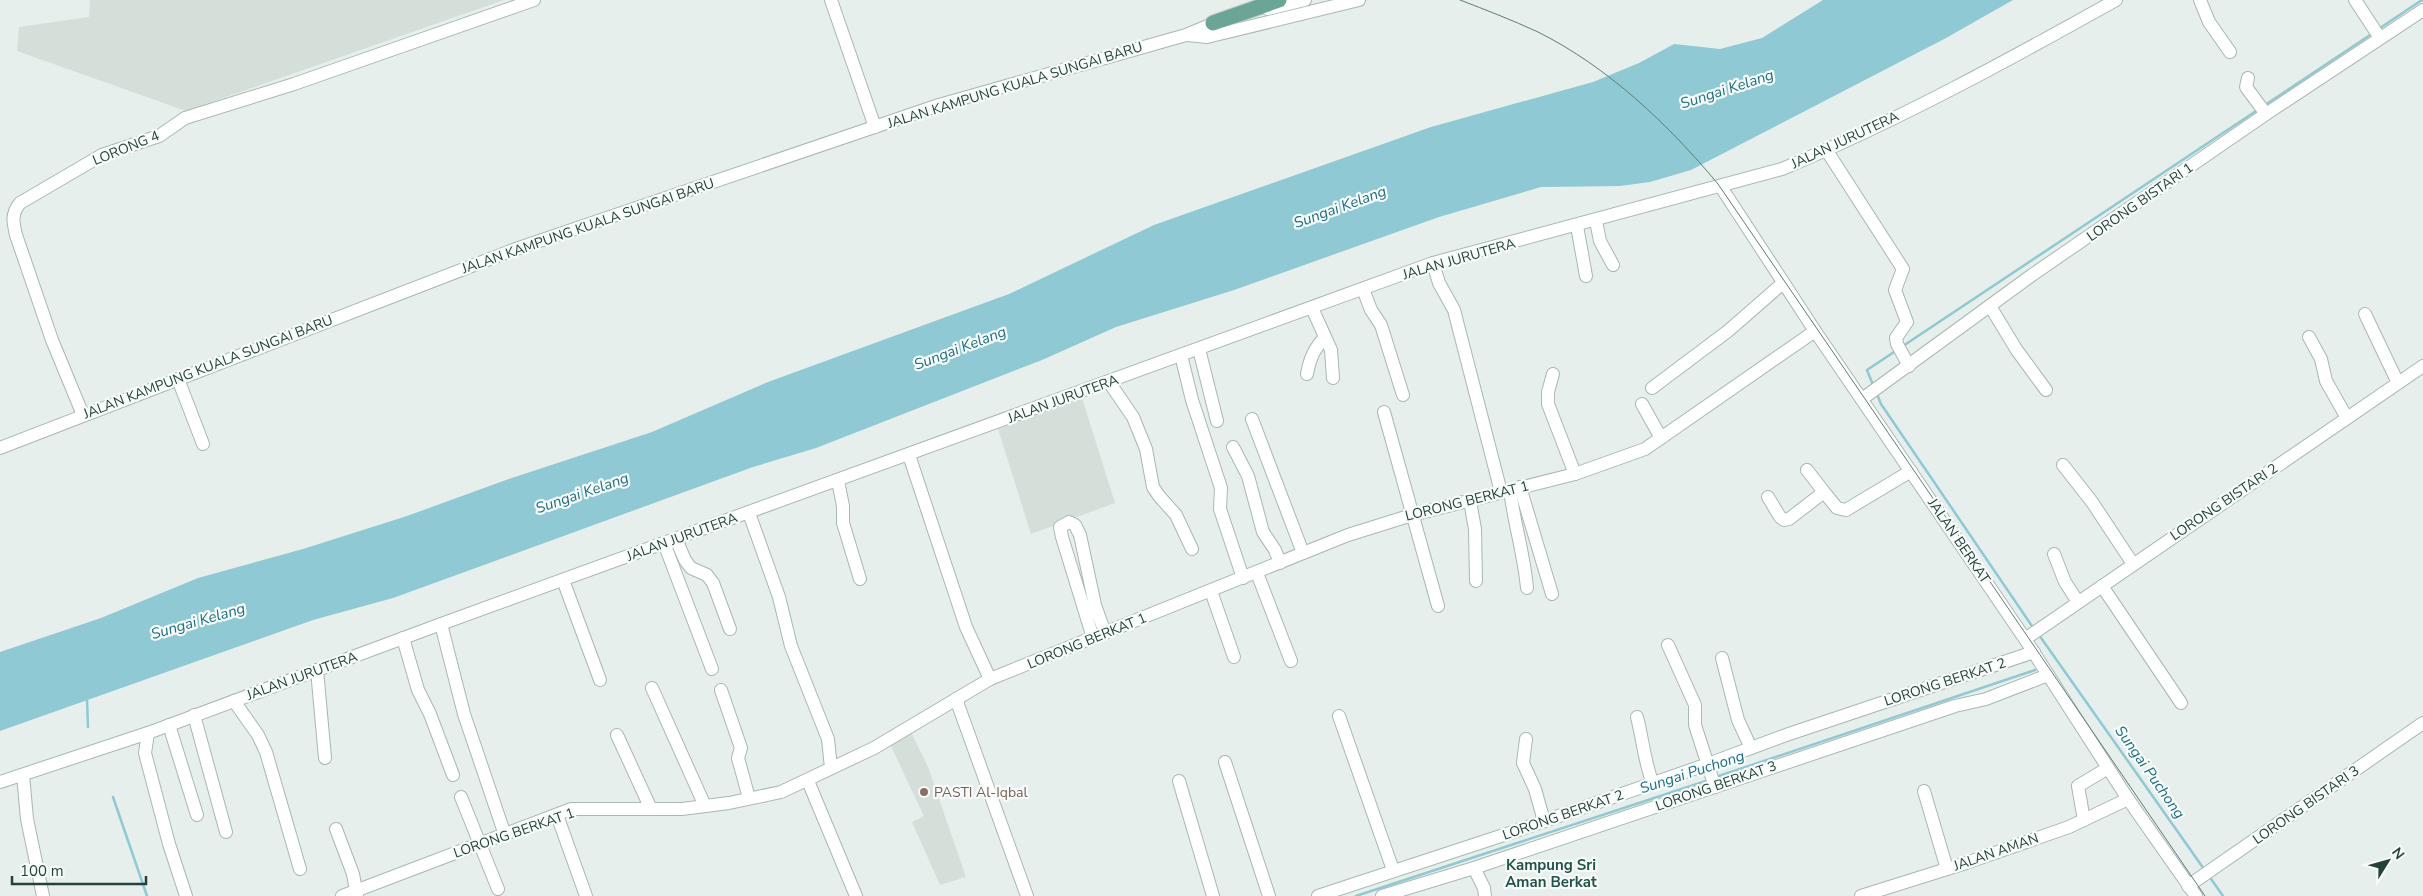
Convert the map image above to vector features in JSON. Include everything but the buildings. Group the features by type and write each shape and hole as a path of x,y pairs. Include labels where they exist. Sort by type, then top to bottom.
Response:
{"main road":[{"path":"1213,22 1279,0"}],"street":[{"name":"LORONG 4","path":"82,415 52,340 16,235 13,222 14,211 20,204 102,155 159,136 185,118 294,84 534,0"},
{"path":"831,0 874,127"},
{"name":"JALAN KAMPUNG KUALA SUNGAI BARU","path":"0,448 513,250 947,102 1186,35 1213,22 1305,0"},
{"path":"1231,31 1298,10 1315,0"},
{"name":"JALAN KAMPUNG KUALA SUNGAI BARU","path":"1186,35 1207,37 1359,0"},
{"name":"JALAN JURUTERA","path":"0,782 148,733 441,624 1434,263 1596,221 1782,169 1827,151 2010,59 2116,0"},
{"path":"2200,0 2209,22 2230,52"},
{"path":"2355,0 2377,32"},
{"name":"LORONG BISTARI 1","path":"1865,397 2262,108 2377,32 2423,12"},
{"path":"2248,78 2246,87 2262,108"},
{"path":"1827,151 1903,269 1895,290 1907,322 1896,338 1899,350 1909,366"},
{"name":"JALAN BERKAT","path":"1721,187 1815,331 1865,397 1911,472 2028,637 2034,652 2048,675 2128,799 2192,891"},
{"path":"1596,221 1600,241 1613,265"},
{"path":"1577,226 1586,276"},
{"path":"1434,263 1440,282 1454,310 1510,490 1552,594"},
{"path":"1652,388 1728,331 1783,283"},
{"path":"1363,289 1371,310 1381,325 1403,395"},
{"path":"1990,306 2016,349 2046,390"},
{"path":"1312,308 1332,357 1333,378"},
{"path":"2365,314 2398,383"},
{"name":"LORONG BERKAT 1","path":"342,896 357,893 478,844 571,810 682,809 781,792 808,781 874,748 990,680 1348,535 1412,515 1575,474 1637,453 1815,331"},
{"path":"1307,374 1313,352 1325,337"},
{"path":"2309,337 2321,359 2326,381 2347,418"},
{"path":"1199,349 1217,421"},
{"path":"1181,355 1192,400 1220,488 1220,509 1243,578"},
{"name":"LORONG BISTARI 2","path":"2028,637 2044,624 2423,366"},
{"path":"1553,374 1548,392 1548,404 1575,474"},
{"path":"178,379 203,444"},
{"path":"1109,382 1133,417 1146,449 1153,487 1158,496 1176,514 1192,549"},
{"path":"1642,404 1661,438"},
{"path":"1384,412 1409,496 1412,515 1438,606"},
{"path":"1252,419 1303,553"},
{"path":"1233,447 1248,476 1263,532 1275,550 1280,563"},
{"path":"909,455 966,628 990,680"},
{"path":"2063,465 2092,502 2133,564"},
{"path":"1807,470 1837,508 1846,510 1911,472"},
{"path":"838,481 844,506 843,523 860,579"},
{"path":"1510,490 1513,516 1525,557 1527,588"},
{"path":"1768,496 1780,517 1784,520 1789,519 1824,492"},
{"path":"1470,501 1476,529 1476,581"},
{"path":"749,513 779,597 791,646 828,739 831,768"},
{"path":"1069,522 1075,525 1080,535 1095,605 1099,636 1062,537 1060,526 1069,522"},
{"path":"670,541 691,568 708,575 713,583 730,629"},
{"path":"670,541 712,669"},
{"path":"2054,554 2065,582 2078,602"},
{"path":"1257,573 1291,661"},
{"path":"563,580 600,680"},
{"path":"2102,586 2181,703"},
{"path":"1211,591 1234,656"},
{"path":"441,624 464,714 505,835"},
{"path":"403,638 418,690 430,714 453,775"},
{"path":"1668,645 1695,705 1695,725 1714,785"},
{"name":"LORONG BERKAT 2","path":"1318,896 1339,893 1389,871 1709,767 1751,748 2034,652"},
{"path":"1722,658 1738,720 1751,748"},
{"path":"317,670 325,758"},
{"name":"LORONG BERKAT 3","path":"1387,894 1474,868 1714,785 1955,706 1986,699 2048,675"},
{"path":"652,688 705,806"},
{"path":"720,690 741,748 738,758 749,798"},
{"path":"956,699 1026,896"},
{"path":"234,700 258,735 266,752 300,869"},
{"path":"194,715 226,832"},
{"path":"1339,716 1389,871 1387,894"},
{"path":"1637,717 1642,736 1644,763 1653,784"},
{"name":"LORONG BISTARI 3","path":"2192,891 2207,873 2423,723"},
{"path":"169,724 197,815"},
{"path":"148,733 145,753 169,844 186,896"},
{"path":"617,735 652,809"},
{"path":"1526,739 1523,763 1538,797 1544,821"},
{"path":"1225,762 1269,896"},
{"path":"2084,820 2078,786 2108,768"},
{"path":"23,774 27,819 43,896"},
{"path":"808,781 856,896"},
{"path":"1179,781 1213,896"},
{"path":"1924,791 1947,869"},
{"path":"461,797 478,844 498,889"},
{"name":"JALAN AMAN","path":"1868,895 2084,820 2128,799"},
{"path":"558,815 586,896"},
{"path":"336,829 353,874 357,893"},
{"path":"1516,831 1522,852"},
{"path":"1474,868 1484,888 1485,896"}],"shaded area":[{"path":"90,0 504,0 186,111 17,51 19,27 89,17"},
{"path":"1082,398 1115,503 1031,534 998,429"},
{"name":"PASTI Al-Iqbal","path":"911,732 928,767 966,877 940,885 912,822 924,816 889,742"}],"water":[{"name":"Sungai Kelang","path":"1823,0 2013,0 1946,38 1691,170 1650,182 1620,186 1541,187 1439,217 1234,290 1116,327 1042,360 816,448 753,467 393,598 313,620 0,731 0,652 101,618 198,578 303,549 407,516 506,480 652,432 768,382 1009,294 1154,225 1431,127 1593,82 1639,63 1674,44 1720,49 1762,38"}],"waterway":[{"path":"2380,28 2422,0"},
{"path":"2265,105 2373,33"},
{"path":"1903,346 2259,109"},
{"path":"1873,385 1867,370 1897,350"},
{"path":"1876,392 1881,404 2034,629"},
{"name":"Sungai Puchong","path":"2039,635 2204,869"},
{"name":"Sungai Puchong","path":"1716,777 2035,670"},
{"name":"Sungai Puchong","path":"84,697 87,700 88,727"},
{"name":"Sungai Puchong","path":"1356,896 1709,780"},
{"name":"Sungai Puchong","path":"113,797 147,896"},
{"name":"Sungai Puchong","path":"2209,876 2223,896"}],"tram line":[{"path":"1460,0 1538,32 1589,62 1658,119 1718,184 2205,896"}],"place":[{"name":"PASTI Al-Iqbal","path":"924,792"}],"district":[{"name":"Kampung Sri Aman Berkat","path":"1551,874"}]}
